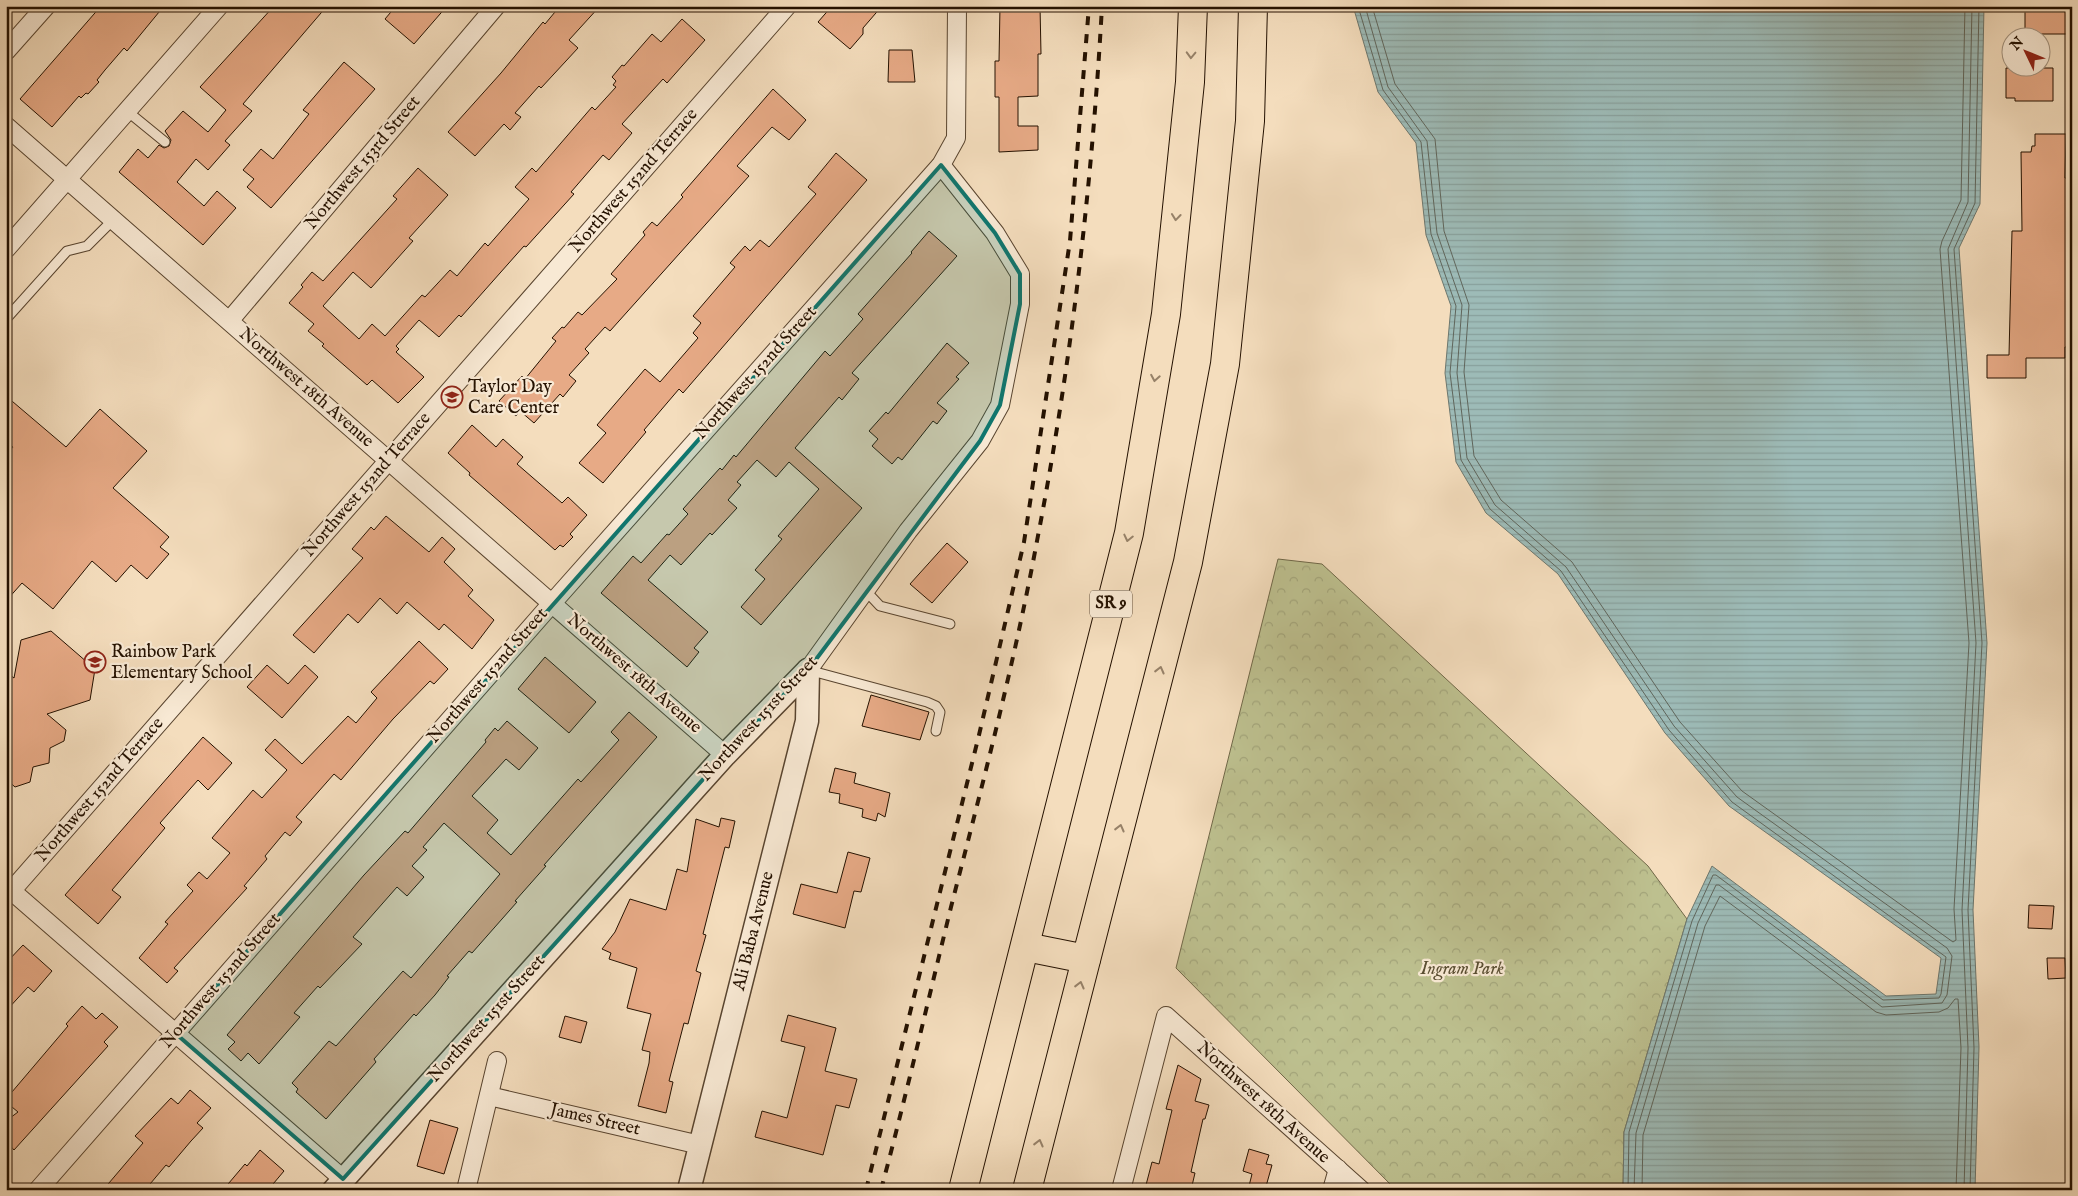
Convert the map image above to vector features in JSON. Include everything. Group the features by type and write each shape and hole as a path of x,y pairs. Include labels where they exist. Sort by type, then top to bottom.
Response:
{"main road":[{"name":"SR 9","path":"963,1190 1129,533 1166,314 1190,82 1193,6"},
{"path":"1027,1190 1188,562 1225,364 1250,121 1253,6"},
{"path":"1026,946 1086,959"}],"street":[{"path":"6,51 46,6"},
{"path":"6,249 219,6"},
{"name":"Northwest 153rd Street","path":"230,320 496,6"},
{"name":"Northwest 152nd Terrace","path":"8,892 786,6"},
{"name":"Northwest 152nd Street","path":"38,1190 553,602 941,165 956,138 957,6"},
{"name":"Northwest 18th Avenue","path":"6,126 553,602 725,755"},
{"name":"Northwest 151st Street","path":"339,1184 725,755 808,670 908,530 980,441 1000,405 1020,304 1020,274 995,233 941,165"},
{"name":"Ali Baba Avenue","path":"689,1190 807,721 808,670"},
{"path":"8,892 175,1033 339,1184"},
{"name":"Northwest 18th Avenue","path":"1120,1190 1166,1016 1361,1190"},
{"path":"466,1190 497,1061"},
{"name":"James Street","path":"489,1096 700,1145"},
{"path":"1332,1190 1338,1169"}],"lane":[{"path":"127,111 165,142"},
{"path":"6,319 67,251 87,246 114,219"},
{"path":"865,590 880,606 950,624"},
{"path":"808,670 936,706 940,712 936,731"}],"highlighted area":[{"path":"941,165 995,233 1020,274 1020,304 1000,405 980,441 808,670 725,755 343,1179 175,1033"}],"green space":[{"name":"Ingram Park","path":"1278,559 1322,564 1648,866 1687,919 1624,1132 1623,1190 1396,1190 1176,968"}],"water":[{"path":"1353,6 1984,6 1980,204 1959,248 1987,643 1973,910 1979,1047 1975,1190 1623,1190 1624,1132 1687,919 1712,866 1886,996 1936,994 1941,958 1729,806 1665,733 1558,574 1486,513 1456,462 1445,373 1451,306 1426,235 1416,143 1378,92"}],"building":[{"path":"101,6 164,6 127,51 124,48 105,70 97,80 99,82 88,94 86,93 81,98 79,96 52,127 20,99"},
{"path":"274,6 327,6 243,104 252,111 225,141 230,145 208,170 196,159 177,182 204,206 217,191 236,208 203,245 119,172 138,149 148,158 159,145 164,148 169,146 171,140 165,131 183,111 208,132 226,110 200,87"},
{"path":"396,6 447,6 414,44 385,19"},
{"path":"560,6 600,6 569,40 578,48 541,88 539,86 515,113 521,117 510,130 504,124 475,156 448,132 501,73 543,22 545,24"},
{"path":"832,6 882,6 863,28 863,34 850,49 818,22"},
{"path":"1000,6 1040,6 1041,54 1038,54 1038,96 1018,97 1018,126 1038,126 1038,150 999,152 999,97 995,97 995,61 999,61"},
{"path":"2025,6 2072,6 2072,34 2050,34 2050,28 2025,28"},
{"path":"682,19 705,40 667,83 663,79 622,124 632,133 609,160 603,155 571,192 574,194 526,247 524,246 461,317 459,315 439,337 419,320 396,346 399,349 396,352 424,377 398,403 372,380 367,385 322,346 324,344 308,331 314,324 289,303 303,287 301,285 312,272 323,281 397,199 393,196 418,168 448,195 409,238 413,241 371,288 353,272 323,306 359,339 372,324 385,336 422,295 425,297 450,270 457,276 485,243 488,246 529,199 515,187 532,168 536,172 592,107 595,110 616,87 613,85 616,81 612,77 652,34 661,42"},
{"path":"889,50 912,50 915,82 888,82"},
{"path":"344,62 375,89 271,208 247,187 254,179 243,170 261,149 273,159 309,114 303,110"},
{"path":"2050,68 2053,68 2053,101 2015,101 2015,98 2006,98 2006,78 2050,78"},
{"path":"773,89 806,120 789,140 772,127 737,166 749,176 610,331 605,327 585,349 589,353 569,375 576,381 563,397 560,394 534,423 520,411 516,416 499,401 522,376 525,379 556,341 552,338 562,327 564,328 578,312 582,315 617,279 611,274 645,235 643,232 652,222 657,226 683,197 681,195"},
{"path":"2035,134 2066,134 2065,178 2072,178 2069,261 2072,347 2065,347 2065,358 2026,358 2026,378 1987,378 1987,355 2009,355 2012,231 2022,231 2021,152 2031,152 2032,146 2035,146"},
{"path":"836,153 867,180 683,393 679,389 603,483 579,463 606,433 597,425 645,369 660,382 698,338 693,333 701,323 693,316 735,267 730,263 745,246 750,251 760,240 769,247 816,194 808,187"},
{"path":"929,231 957,256 852,373 859,379 842,400 839,397 795,448 862,508 761,625 741,607 765,579 755,570 782,539 778,536 819,489 789,462 776,477 757,460 737,482 741,485 728,500 737,508 712,535 710,533 681,565 670,555 648,580 708,632 694,648 699,652 687,667 601,593 633,556 641,563 667,534 669,535 688,514 683,509 720,468 722,470 734,455 736,457 825,351 830,356 863,319 858,314"},
{"path":"947,343 969,363 956,377 959,379 937,403 947,411 937,424 933,421 902,460 898,457 892,464 872,446 878,439 869,431 886,412 888,414"},
{"path":"6,396 66,447 100,409 147,451 113,488 169,537 160,547 169,554 147,579 131,565 116,582 92,561 53,609 22,583 6,601 6,455 13,447 6,441"},
{"path":"472,425 496,447 503,439 523,457 517,464 562,503 568,497 587,515 570,534 573,537 563,547 560,545 555,550 469,475 470,473 448,453"},
{"path":"386,516 429,552 442,537 455,549 444,562 473,590 468,596 494,620 472,649 444,624 439,630 407,602 397,614 380,598 358,623 348,614 314,653 293,635 363,558 352,549 371,527 374,530"},
{"path":"947,543 968,562 932,603 910,584"},
{"path":"51,631 95,669 90,700 47,714 66,730 64,741 50,748 49,763 33,767 30,782 15,787 6,779 6,672 14,678 21,640"},
{"path":"419,641 448,669 434,684 430,681 393,719 341,780 334,774 296,817 302,822 290,836 285,832 265,856 267,859 244,886 247,888 174,968 178,971 167,983 139,958 168,924 165,922 193,891 187,885 199,872 207,879 230,853 212,838 253,790 262,798 287,770 265,750 275,739 302,764 348,716 356,723 377,698 371,692"},
{"path":"545,657 596,702 569,733 518,689"},
{"path":"267,665 288,684 305,665 318,677 282,718 247,687"},
{"path":"871,695 929,712 920,740 862,726"},
{"path":"629,712 657,737 544,865 546,866 515,901 517,902 472,953 469,951 447,976 449,977 435,995 416,1016 414,1014 374,1059 376,1062 326,1119 296,1092 298,1089 292,1083 329,1041 336,1046 403,971 411,978 500,874 444,823 423,847 427,850 412,866 424,877 407,896 397,887 353,937 362,944 320,988 318,986 294,1013 300,1017 259,1064 248,1053 241,1061 228,1049 235,1042 227,1035 364,875 405,831 408,833 486,742 485,740 495,728 498,731 507,721 538,748 519,770 506,759 472,796 498,820 487,833 511,855 578,779 581,782 619,740 611,732"},
{"path":"203,737 232,763 208,790 198,780 160,823 165,828 112,890 121,897 98,924 65,895"},
{"path":"835,768 856,773 854,783 890,793 885,817 878,813 876,821 862,817 863,809 839,803 840,794 829,792"},
{"path":"721,818 735,821 729,848 725,847 703,934 706,935 696,971 701,973 688,1024 684,1023 669,1081 673,1082 666,1113 638,1106 649,1063 650,1052 642,1050 651,1014 627,1008 637,968 609,959 611,953 602,949 615,932 630,899 666,910 677,869 687,872 696,819 719,827"},
{"path":"848,852 870,858 861,892 854,891 845,928 793,914 801,884 837,893"},
{"path":"2029,905 2054,906 2052,929 2028,928"},
{"path":"23,945 52,971 34,992 28,987 6,1011 6,963"},
{"path":"2047,958 2065,958 2066,978 2048,979"},
{"path":"82,1006 96,1019 102,1013 118,1027 104,1042 108,1046 14,1150 6,1141 6,1121 18,1112 6,1102 6,1099 68,1026 66,1024"},
{"path":"788,1015 836,1028 825,1071 857,1079 849,1108 836,1105 823,1155 755,1137 762,1111 787,1118 805,1047 781,1041"},
{"path":"565,1016 587,1022 581,1043 559,1037"},
{"path":"1178,1065 1201,1079 1195,1101 1209,1105 1205,1119 1203,1119 1191,1172 1195,1173 1191,1190 1147,1190 1148,1186 1146,1185 1152,1162 1159,1164 1172,1110 1166,1109"},
{"path":"190,1090 211,1108 197,1123 203,1128 169,1167 166,1165 145,1190 103,1190 143,1143 135,1136 171,1098 178,1104"},
{"path":"430,1120 458,1128 444,1174 417,1166"},
{"path":"1249,1149 1269,1155 1266,1164 1272,1165 1265,1190 1248,1190 1252,1174 1243,1171"},
{"path":"260,1150 284,1171 268,1190 223,1190 245,1164 247,1166"}],"railway":[{"path":"866,1190 979,735 1024,542 1070,241 1089,6"},
{"path":"881,1190 997,725 1037,541 1070,342 1086,208 1102,6"}],"place":[{"name":"Taylor Day Care Center","path":"452,397"},
{"name":"Rainbow Park Elementary School","path":"95,662"}]}
